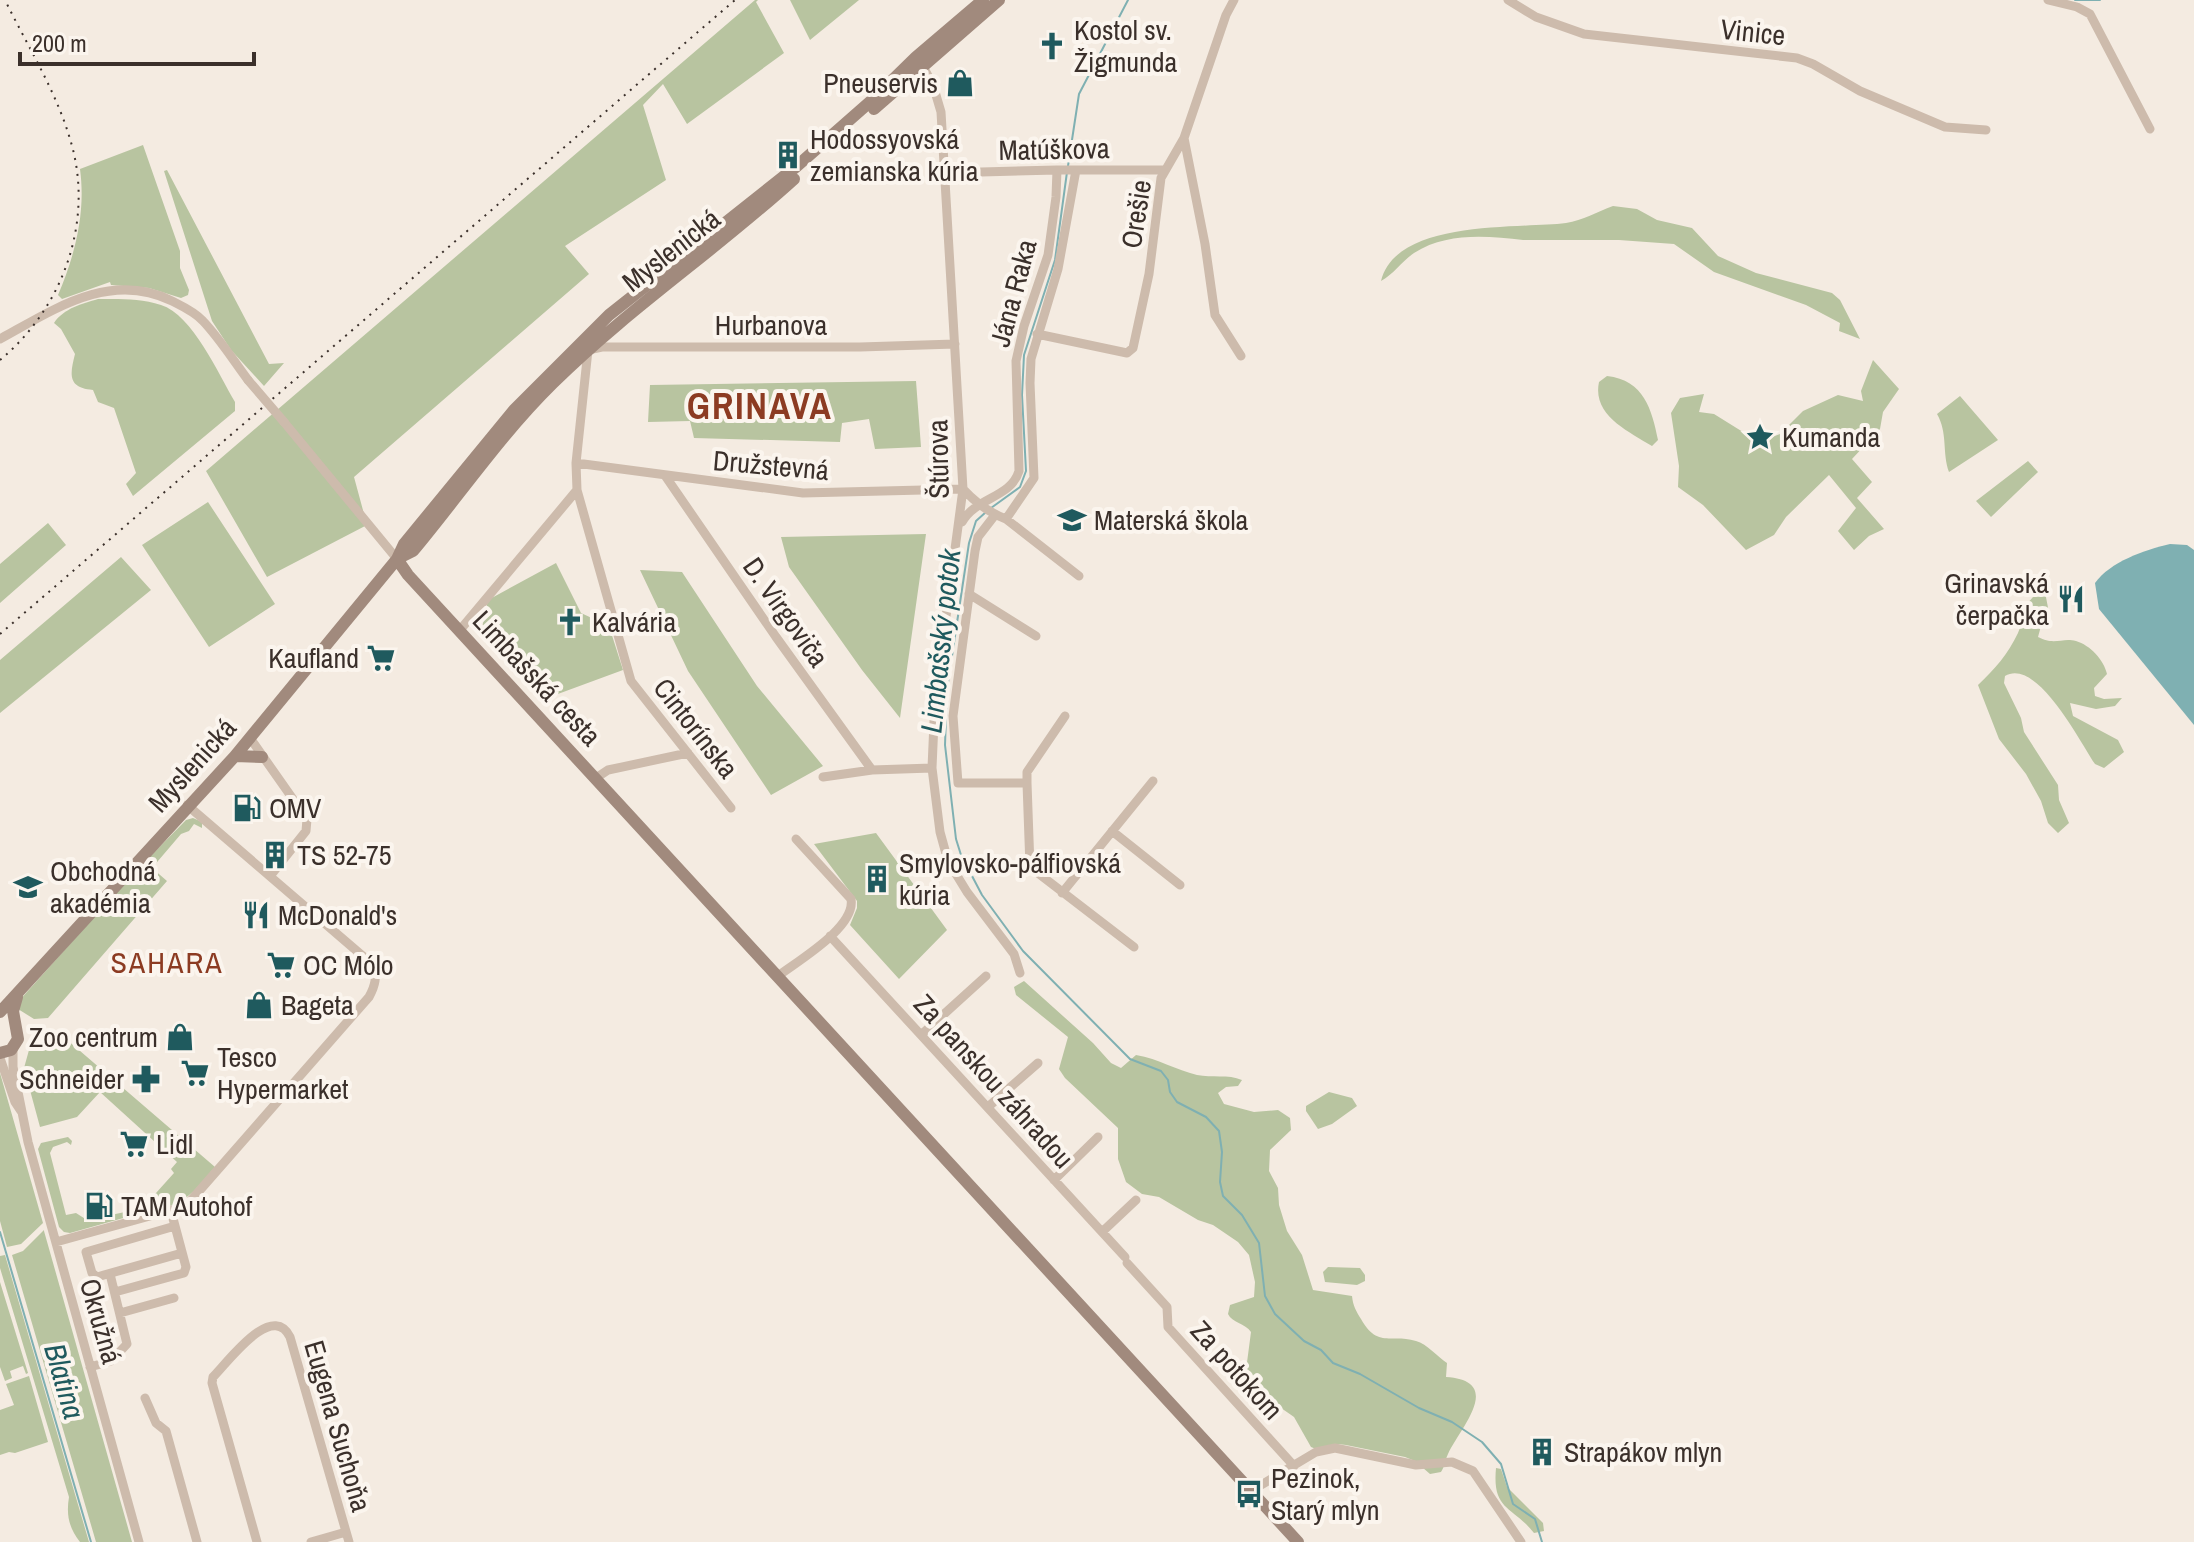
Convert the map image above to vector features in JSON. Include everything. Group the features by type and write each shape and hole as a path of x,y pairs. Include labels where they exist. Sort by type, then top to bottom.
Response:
{"main road":[{"name":"Myslenická","path":"397,559 413,551 541,395 588,350 636,307 745,223 983,0"},
{"name":"Myslenická","path":"0,1015 260,727 514,410 598,326 999,0"},
{"name":"Limbašská cesta","path":"397,559 938,1153 1298,1542"},
{"path":"235,756 260,754 260,727"},
{"path":"4,1053 19,1035 13,1011 17,997"},
{"path":"0,1015 15,1025"}],"street":[{"name":"Orešie","path":"1037,334 1131,352 1149,274 1159,188 1165,170 1184,138 1226,15 1234,0"},
{"name":"Vinice","path":"1508,0 1536,17 1584,34 1660,40 1694,48 1797,58 1860,91 1945,127 1986,130"},
{"path":"2048,0 2077,7 2090,14 2150,129"},
{"name":"Štúrova","path":"920,62 938,99 963,489 935,699 932,768 940,832 948,861 967,892 1014,954 1020,973"},
{"path":"1184,138 1215,315 1241,356"},
{"name":"Jána Raka","path":"980,504 1010,486 1019,471 1016,361 1024,326 1048,255 1059,170"},
{"path":"1006,519 1034,478 1031,359 1058,269 1075,170"},
{"name":"Matúškova","path":"944,173 1165,170"},
{"path":"0,339 85,294 115,290 150,293 182,306 201,319 397,559"},
{"name":"Hurbanova","path":"588,350 602,347 955,344"},
{"name":"Cintorínska","path":"588,350 576,463 577,490 631,681 731,808"},
{"name":"Družstevná","path":"576,463 803,493 963,489"},
{"name":"D. Virgoviča","path":"666,477 872,770"},
{"path":"963,489 1079,576"},
{"path":"460,630 577,490"},
{"path":"959,528 969,510 980,504"},
{"path":"995,515 978,537 969,594 953,716 958,783 1027,783"},
{"path":"969,594 1036,636"},
{"path":"1065,716 1027,772 1030,867 1134,947"},
{"path":"250,738 303,811 308,824 306,831 271,875"},
{"path":"596,778 608,770 688,753"},
{"path":"823,777 872,770 932,768"},
{"path":"1062,893 1153,781"},
{"path":"56,1242 171,1211 193,1200 369,997 375,986 372,964 187,805"},
{"path":"1112,831 1180,885"},
{"path":"778,976 844,925 852,905 851,899 796,839"},
{"name":"Za panskou záhradou","path":"830,936 1126,1260"},
{"path":"922,1034 986,976"},
{"name":"Okružná","path":"4,1053 13,1067 22,1100 21,1111"},
{"name":"Okružná","path":"4,1053 15,1102 21,1111 139,1542"},
{"path":"988,1107 1038,1063"},
{"path":"1054,1180 1098,1137"},
{"path":"1102,1232 1136,1200"},
{"path":"115,1292 181,1275 186,1269 171,1211"},
{"path":"175,1226 86,1252 93,1275 97,1277 182,1253"},
{"path":"103,1230 108,1246"},
{"name":"Za potokom","path":"1126,1260 1167,1307 1168,1327 1294,1466"},
{"path":"90,1367 111,1361 126,1346 127,1339 110,1274"},
{"path":"120,1313 174,1298"},
{"name":"Eugena Suchoňa","path":"257,1542 212,1386 213,1377 262,1328 278,1326 287,1332 347,1537"},
{"path":"145,1398 156,1423 166,1431 197,1542"},
{"path":"1251,1491 1316,1452 1335,1448 1416,1465 1452,1462 1473,1471 1521,1542"},
{"path":"311,1542 347,1537"}],"green space":[{"path":"758,0 756,2 784,53 687,124 663,84 643,105 666,180 565,246 589,274 354,477 367,525 267,577 206,471"},
{"path":"790,0 859,0 810,40"},
{"path":"143,145 180,251 180,268 188,295 181,298 149,288 111,285 110,282 62,299 58,295 74,249 80,218 80,169"},
{"path":"167,170 269,364 284,363 264,386 231,350 212,321 164,171"},
{"path":"1613,206 1637,209 1657,220 1692,228 1718,256 1756,273 1832,293 1840,300 1860,339 1839,331 1840,323 1806,305 1714,272 1674,244 1619,240 1453,239 1414,253 1381,281 1391,261 1409,247 1433,237 1461,231 1566,223"},
{"path":"98,299 145,301 172,311 204,347 235,402 235,411 133,496 126,484 136,473 114,408 98,402 93,390 79,386 72,379 75,354 61,329 54,323 68,310"},
{"path":"1873,360 1899,389 1883,412 1880,429 1852,459 1872,482 1857,498 1884,529 1869,536 1854,550 1838,531 1856,508 1829,475 1786,517 1774,535 1746,550 1703,505 1678,487 1679,466 1671,413 1680,398 1704,394 1699,412 1714,414 1759,442 1780,434 1803,411 1838,395 1863,401 1861,391"},
{"path":"1607,376 1630,383 1644,398 1658,440 1652,446 1606,413 1598,394 1599,382"},
{"path":"916,381 921,447 875,449 869,419 842,423 840,442 694,438 690,421 648,422 650,385"},
{"path":"1960,396 1998,440 1949,472 1943,428 1937,414"},
{"path":"2028,461 2038,472 1991,517 1976,501"},
{"path":"208,502 275,604 209,647 142,545"},
{"path":"48,523 66,545 0,603 0,564"},
{"path":"926,534 900,718 789,567 781,537"},
{"path":"121,557 151,590 0,713 0,660"},
{"path":"556,563 581,613 609,626 623,670 547,698 482,628 488,600"},
{"path":"640,570 682,572 757,686 823,766 771,795 688,671"},
{"path":"2045,592 2050,618 2041,626 2038,637 2049,641 2071,640 2086,646 2100,658 2107,674 2094,688 2095,696 2122,698 2115,706 2096,709 2070,703 2073,716 2118,740 2124,752 2104,768 2095,764 2044,690 2017,673 2005,676 2004,683 2021,718 2024,732 2058,785 2059,800 2069,823 2058,833 2048,823 2041,801 2026,774 1999,739 1978,685 2010,648 2030,601 2035,595"},
{"path":"193,818 202,822 202,828 194,824 189,831 181,834 152,868 167,881 48,1018 34,1019 18,1009 18,1002 130,877 186,820"},
{"path":"876,833 947,930 899,979 850,925 857,901 814,844"},
{"path":"1024,981 1111,1063 1121,1068 1136,1055 1197,1075 1237,1078 1242,1080 1238,1086 1226,1087 1218,1093 1224,1104 1254,1112 1278,1110 1290,1118 1291,1130 1270,1150 1269,1171 1278,1188 1279,1205 1287,1231 1302,1255 1313,1290 1352,1296 1354,1306 1373,1334 1420,1343 1447,1363 1446,1377 1464,1380 1473,1387 1476,1397 1474,1408 1441,1472 1430,1474 1405,1457 1346,1445 1311,1447 1294,1417 1258,1392 1246,1370 1251,1332 1228,1314 1230,1305 1254,1297 1255,1282 1249,1255 1238,1242 1213,1225 1198,1220 1159,1197 1142,1194 1126,1182 1118,1159 1118,1128 1059,1069 1068,1037 1016,995 1014,987"},
{"path":"58,1032 215,1167 191,1193 171,1206 142,1212 140,1202 156,1193 174,1173 171,1169 177,1162 100,1092 77,1117 40,1127 24,1068 29,1050 45,1046"},
{"path":"0,1073 43,1223 21,1244 7,1247 0,1221"},
{"path":"1329,1092 1352,1098 1357,1106 1332,1124 1318,1129 1306,1106"},
{"path":"68,1137 71,1145 67,1142 53,1147 50,1153 66,1215 76,1213 87,1220 125,1212 127,1217 70,1233 59,1227 38,1149 41,1143"},
{"path":"44,1230 132,1542 96,1542 12,1255 23,1251"},
{"path":"5,1255 89,1542 80,1542 69,1521 69,1497 0,1268 0,1256"},
{"path":"1328,1267 1360,1268 1365,1281 1357,1285 1325,1282 1323,1272"},
{"path":"0,1282 28,1373 23,1366 10,1371 12,1378 5,1381 0,1367"},
{"path":"29,1376 48,1442 0,1455 0,1410 14,1405 6,1384"},
{"path":"1496,1468 1501,1469 1507,1487 1543,1523 1544,1531 1534,1533 1500,1500"}],"water":[{"path":"2170,544 2187,545 2194,550 2194,725 2099,609 2095,583 2118,563"}],"waterway":[{"name":"Limbašský potok","path":"1068,166 1079,94 1128,0"},
{"path":"2075,0 2100,0"},
{"name":"Limbašský potok","path":"991,508 1020,487 1026,471 1022,395 1024,355 1055,260 1067,172"},
{"name":"Limbašský potok","path":"986,512 976,521 969,543 947,689 945,745 956,839 982,895 1023,951 1130,1059 1161,1071 1177,1102 1206,1117 1219,1131 1223,1196 1242,1215 1259,1243 1265,1296 1275,1314 1333,1363 1452,1422 1482,1442 1501,1464 1513,1504 1535,1519 1542,1542"},
{"name":"Blatina","path":"0,1232 91,1542"}],"railway":[{"path":"0,360 22,339 57,288 76,230 79,200 77,169 64,121 5,0"},
{"path":"0,634 735,0"}],"place":[{"name":"Kostol sv. Žigmunda","path":"1052,46"},
{"name":"Pneuservis","path":"960,83"},
{"name":"Hodossyovská zemianska kúria","path":"788,155"},
{"name":"Kumanda","path":"1760,437"},
{"name":"Materská škola","path":"1072,520"},
{"name":"Grinavská čerpačka","path":"2071,599"},
{"name":"Kalvária","path":"570,622"},
{"name":"Kaufland","path":"381,658"},
{"name":"OMV","path":"247,808"},
{"name":"TS 52-75","path":"275,855"},
{"name":"Smylovsko-pálfiovská kúria","path":"877,879"},
{"name":"Obchodná akadémia","path":"28,887"},
{"name":"McDonald's","path":"256,915"},
{"name":"OC Mólo","path":"281,965"},
{"name":"Bageta","path":"259,1005"},
{"name":"Zoo centrum","path":"180,1037"},
{"name":"Tesco Hypermarket","path":"195,1073"},
{"name":"Schneider","path":"146,1079"},
{"name":"Lidl","path":"134,1144"},
{"name":"TAM Autohof","path":"99,1206"},
{"name":"Strapákov mlyn","path":"1542,1452"},
{"name":"Pezinok, Starý mlyn","path":"1249,1494"}],"district":[{"name":"GRINAVA","path":"760,406"},
{"name":"SAHARA","path":"167,962"}]}
